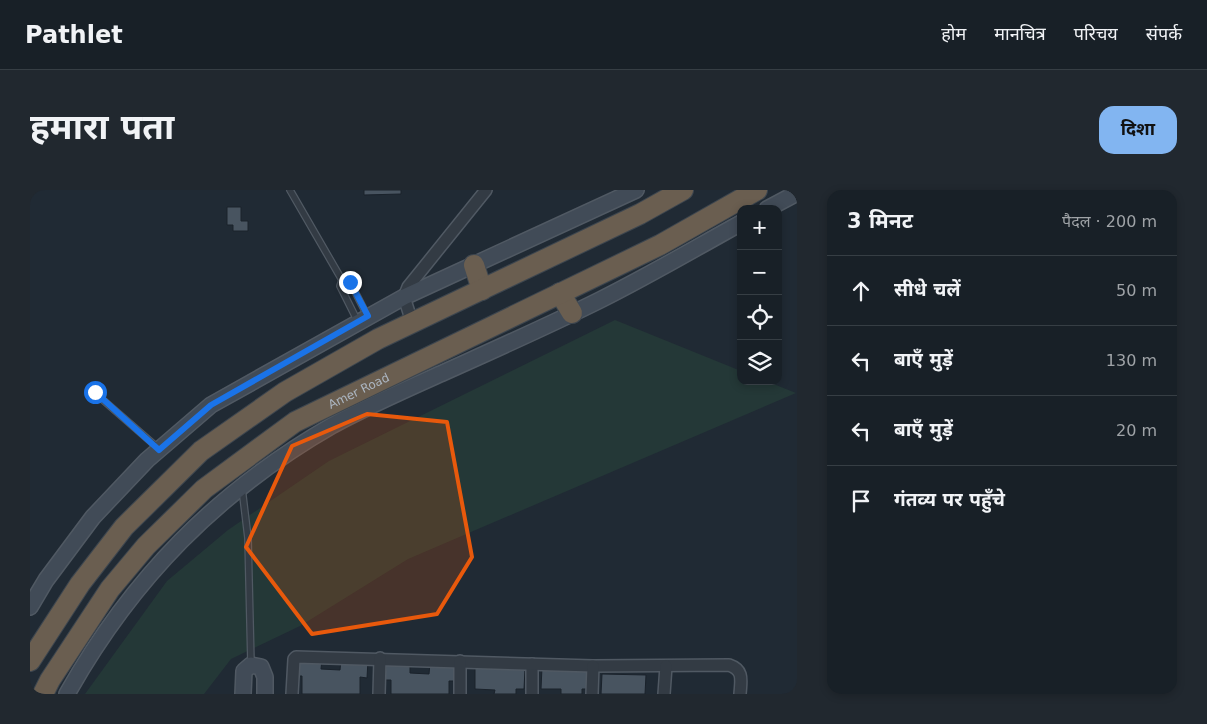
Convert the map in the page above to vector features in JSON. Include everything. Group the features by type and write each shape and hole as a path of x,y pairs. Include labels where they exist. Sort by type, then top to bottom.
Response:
{"highway":[{"path":"30,661 80,584 124,527 201,451 285,392 378,339 640,214 682,190"},
{"name":"Amer Road","path":"43,694 50,680 110,589 146,546 204,489 295,422 660,244 757,190"},
{"path":"474,265 482,290"},
{"path":"560,293 572,313"}],"street":[{"path":"473,190 474,204"},
{"path":"412,322 404,297 408,287 459,226 486,190"},
{"path":"30,607 46,580 93,518 147,460 211,405 404,297 636,190"},
{"path":"774,205 797,192"},
{"path":"67,694 100,640 154,568 229,496 273,464 334,425 402,391 609,295 737,225"},
{"path":"292,694 294,659 296,657 380,658 593,666 729,665 736,668 741,674 740,694"},
{"path":"380,658 380,694"},
{"path":"460,661 460,694"},
{"path":"532,664 532,694"},
{"path":"244,694 244,671 251,665 261,667 265,677 265,694"},
{"path":"592,694 593,666"},
{"path":"664,694 666,666"}],"lane":[{"path":"290,190 342,280 350,282 363,319"},
{"path":"342,280 340,286 363,319"},
{"path":"95,392 159,450"},
{"path":"242,486 248,538 251,665"}],"highlighted area":[{"path":"367,414 447,422 472,557 437,614 312,634 246,547 292,446"}],"green space":[{"path":"615,320 737,369 737,385 776,385 796,393 408,559 300,626 231,659 204,694 85,694 167,581 228,530 329,461"}],"building":[{"path":"364,190 401,190 401,194 364,195"},
{"path":"227,207 241,207 241,221 248,221 248,231 233,231 233,225 227,225"},
{"path":"297,658 322,659 321,669 340,670 341,659 368,660 367,678 360,677 360,694 302,694 302,676 296,676"},
{"path":"386,662 410,663 410,673 429,674 430,663 457,664 457,681 449,681 449,694 391,694 391,680 385,680"},
{"path":"542,667 588,669 588,689 582,689 582,694 561,694 561,689 541,689"},
{"path":"475,668 525,669 524,689 516,689 516,694 494,694 495,690 475,689"},
{"path":"602,674 646,675 645,694 601,694"}],"route":[{"path":"95,392 159,450 211,405 368,316 350,282"}]}
